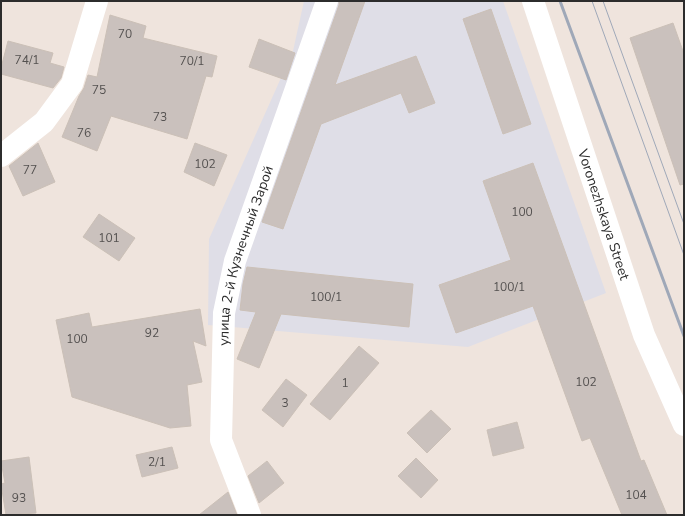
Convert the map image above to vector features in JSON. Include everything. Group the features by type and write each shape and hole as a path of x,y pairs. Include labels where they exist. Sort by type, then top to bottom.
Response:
{"street":[{"path":"1,156 44,122 72,84 96,1"},
{"name":"улица 2-й Кузнечный Зарой","path":"250,515 221,440 224,313 235,261 327,1"},
{"name":"Voronezhskaya Street","path":"533,1 644,335 684,425"}],"shaded area":[{"path":"304,1 503,1 606,293 468,347 208,325 209,239 293,51"}],"building":[{"path":"339,1 365,1 335,85 416,56 435,103 409,113 401,93 321,124 283,229 262,222 339,5"},
{"path":"491,9 531,124 503,134 463,19"},
{"path":"110,15 146,26 143,38 217,56 212,77 206,76 187,139 111,116 97,151 62,137 79,96 84,88 88,75 97,77"},
{"path":"673,23 684,54 684,184 680,185 630,38"},
{"path":"259,39 295,53 286,80 249,67"},
{"path":"8,41 53,53 50,63 64,67 61,78 53,88 1,74 1,68"},
{"path":"38,143 55,182 23,196 9,166"},
{"path":"195,143 227,155 214,186 184,172"},
{"path":"533,163 641,461 644,460 667,515 622,515 590,438 582,441 533,306 456,333 439,285 511,260 483,181"},
{"path":"99,214 135,238 119,261 83,237"},
{"path":"247,267 413,284 409,327 281,314 259,368 237,359 256,312 240,310 243,284"},
{"path":"200,309 206,346 193,341 202,382 187,385 191,426 170,428 72,397 56,320 89,313 92,327"},
{"path":"359,346 379,363 330,420 310,404"},
{"path":"286,379 307,395 283,427 262,410"},
{"path":"431,410 451,429 427,453 407,433"},
{"path":"517,422 524,448 493,456 487,430"},
{"path":"172,447 178,468 142,477 136,455"},
{"path":"29,457 36,513 6,515 1,484 5,483 1,461"},
{"path":"416,458 438,480 421,498 398,476"},
{"path":"267,461 284,483 259,503 248,476"},
{"path":"228,492 237,515 199,515"}],"tram line":[{"path":"592,1 684,255"},
{"path":"603,1 684,224"}],"railway":[{"path":"560,1 684,336"}]}
